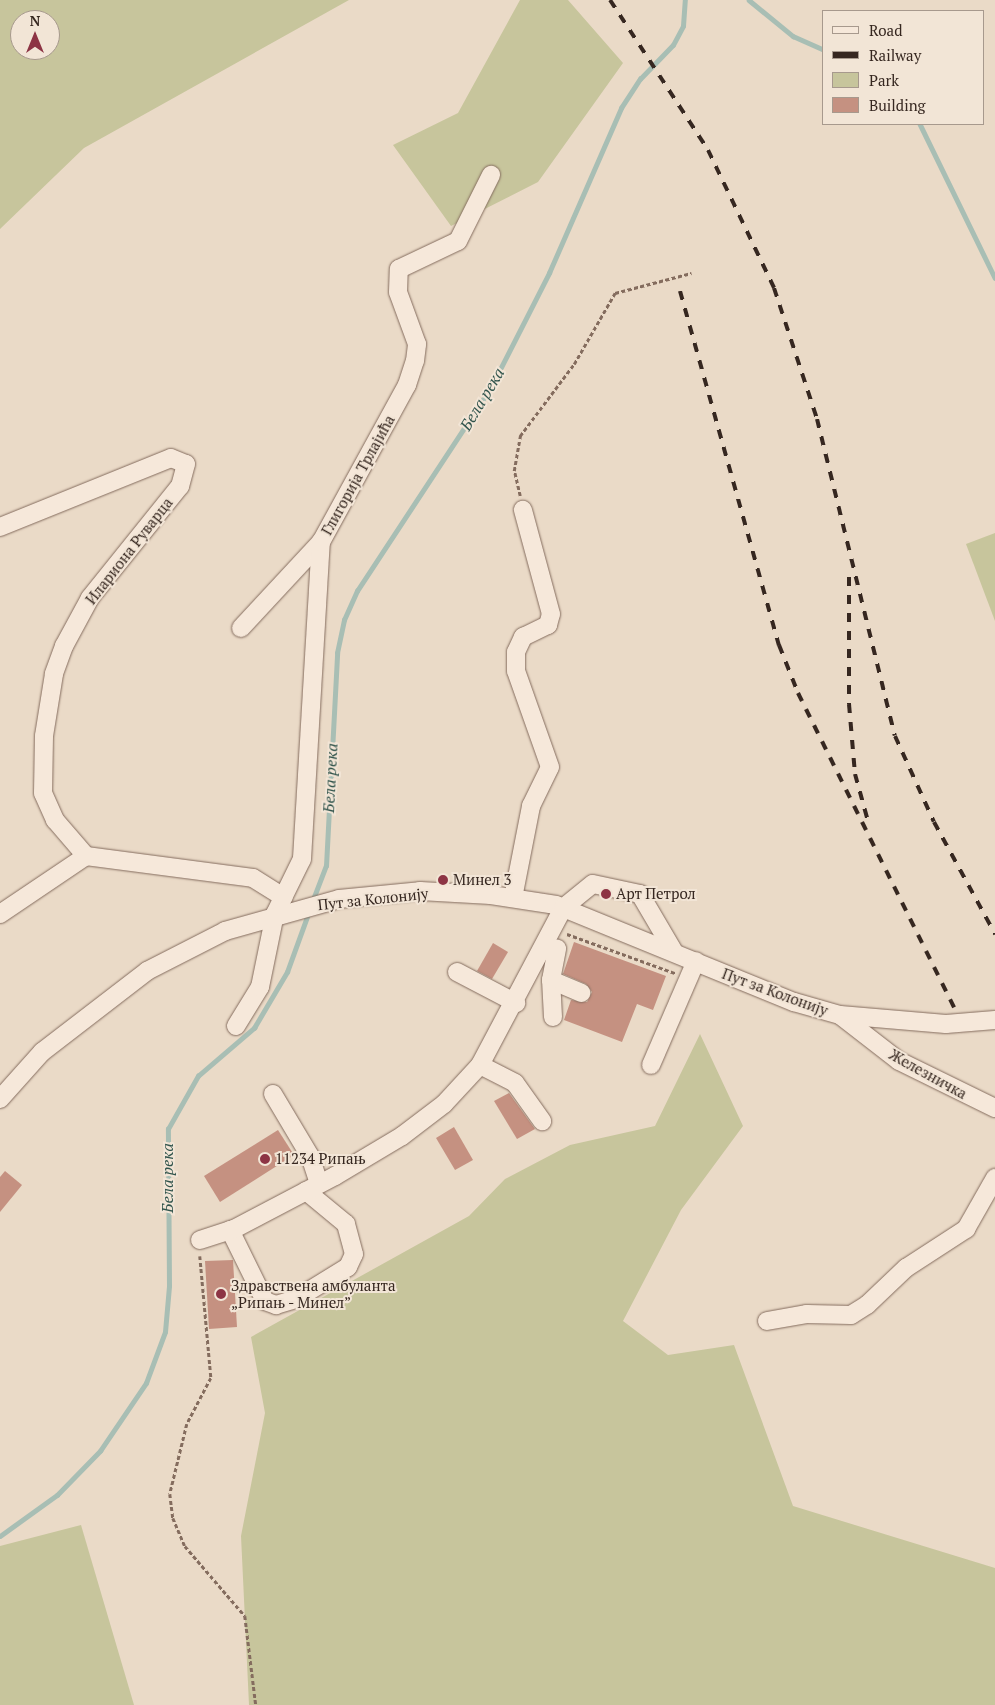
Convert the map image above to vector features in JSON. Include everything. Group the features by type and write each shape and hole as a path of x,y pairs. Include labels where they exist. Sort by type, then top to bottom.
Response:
{"street":[{"name":"Глигорија Трлајића","path":"236,1026 260,987 275,914 290,902 302,859 321,542 415,362 417,344 398,292 399,269 458,241 492,175"},
{"name":"Илариона Руварца","path":"0,527 171,458 186,464 180,486 90,598 54,674 40,767 43,793 55,820 86,856"},
{"path":"513,898 531,806 550,767 516,672 516,652 523,638 548,625 551,614 523,510"},
{"path":"241,628 274,588 321,542"},
{"path":"0,914 86,856 243,876 272,886 290,902"},
{"path":"200,1240 230,1230 313,1187 402,1136 444,1104 480,1065 526,986 563,908 593,884 640,894 674,952"},
{"name":"Пут за Колонију","path":"290,902 420,892 513,898 563,908 794,1002 840,1015 937,1024 995,1020"},
{"path":"0,1099 42,1052 147,971 225,931 275,914"},
{"path":"553,1017 552,989 560,941"},
{"path":"651,1065 696,962"},
{"path":"457,972 516,1003"},
{"path":"526,986 581,993"},
{"name":"Железничка","path":"840,1015 899,1060 995,1108"},
{"path":"480,1065 515,1083 542,1121"},
{"path":"230,1230 265,1301 276,1305 296,1299 348,1267 354,1254 346,1224 313,1187 310,1156 273,1094"},
{"path":"767,1321 806,1314 850,1315 867,1305 906,1268 966,1229 995,1178"}],"path":[{"path":"523,510 514,471 520,436 574,364 600,314 615,293 624,289 691,274"},
{"path":"560,941 671,972"},
{"path":"200,1240 211,1378 187,1424 170,1494 185,1546 245,1616 256,1705"}],"green space":[{"path":"0,0 349,0 84,148 0,229"},
{"path":"520,0 568,0 623,63 538,182 451,226 393,145 458,113"},
{"path":"995,533 995,621 966,544"},
{"path":"700,1034 743,1126 681,1210 623,1321 668,1355 734,1345 793,1506 995,1568 995,1705 249,1705 241,1536 265,1413 251,1337 469,1216 505,1179 570,1145 655,1126"},
{"path":"81,1525 134,1705 0,1705 0,1546"}],"building":[{"path":"574,942 666,976 653,1010 637,1004 622,1042 564,1020 571,1000 587,1002 592,992 586,984 563,974"},
{"path":"493,943 508,952 492,979 477,971"},
{"path":"509,1093 535,1129 517,1139 494,1101"},
{"path":"454,1127 473,1160 455,1170 436,1138"},
{"path":"278,1130 294,1155 220,1202 204,1176"},
{"path":"5,1171 22,1185 0,1212 0,1177"},
{"name":"Здравствена амбуланта „Рипањ - Минел”","path":"233,1260 237,1327 209,1329 205,1261"}],"waterway":[{"name":"Бела река","path":"312,902 326,866 337,653 344,620 357,591 491,387 549,273 621,108 640,79 673,45 683,26 685,0"},
{"path":"749,0 793,36 822,49"},
{"path":"920,125 995,278"},
{"name":"Бела река","path":"0,1536 57,1495 100,1451 146,1383 165,1332 169,1286 168,1129 198,1076 254,1028 287,972 308,914"}],"railway":[{"path":"610,0 708,150 774,288 817,419 895,736 934,822 995,934"},
{"path":"680,291 779,645 798,693 954,1007"},
{"path":"849,577 849,704 855,774 869,825"}],"place":[{"name":"Минел 3","path":"443,880"},
{"name":"Арт Петрол","path":"606,894"},
{"name":"11234 Рипањ","path":"265,1159"},
{"name":"Здравствена амбуланта „Рипањ - Минел”","path":"221,1294"}]}
